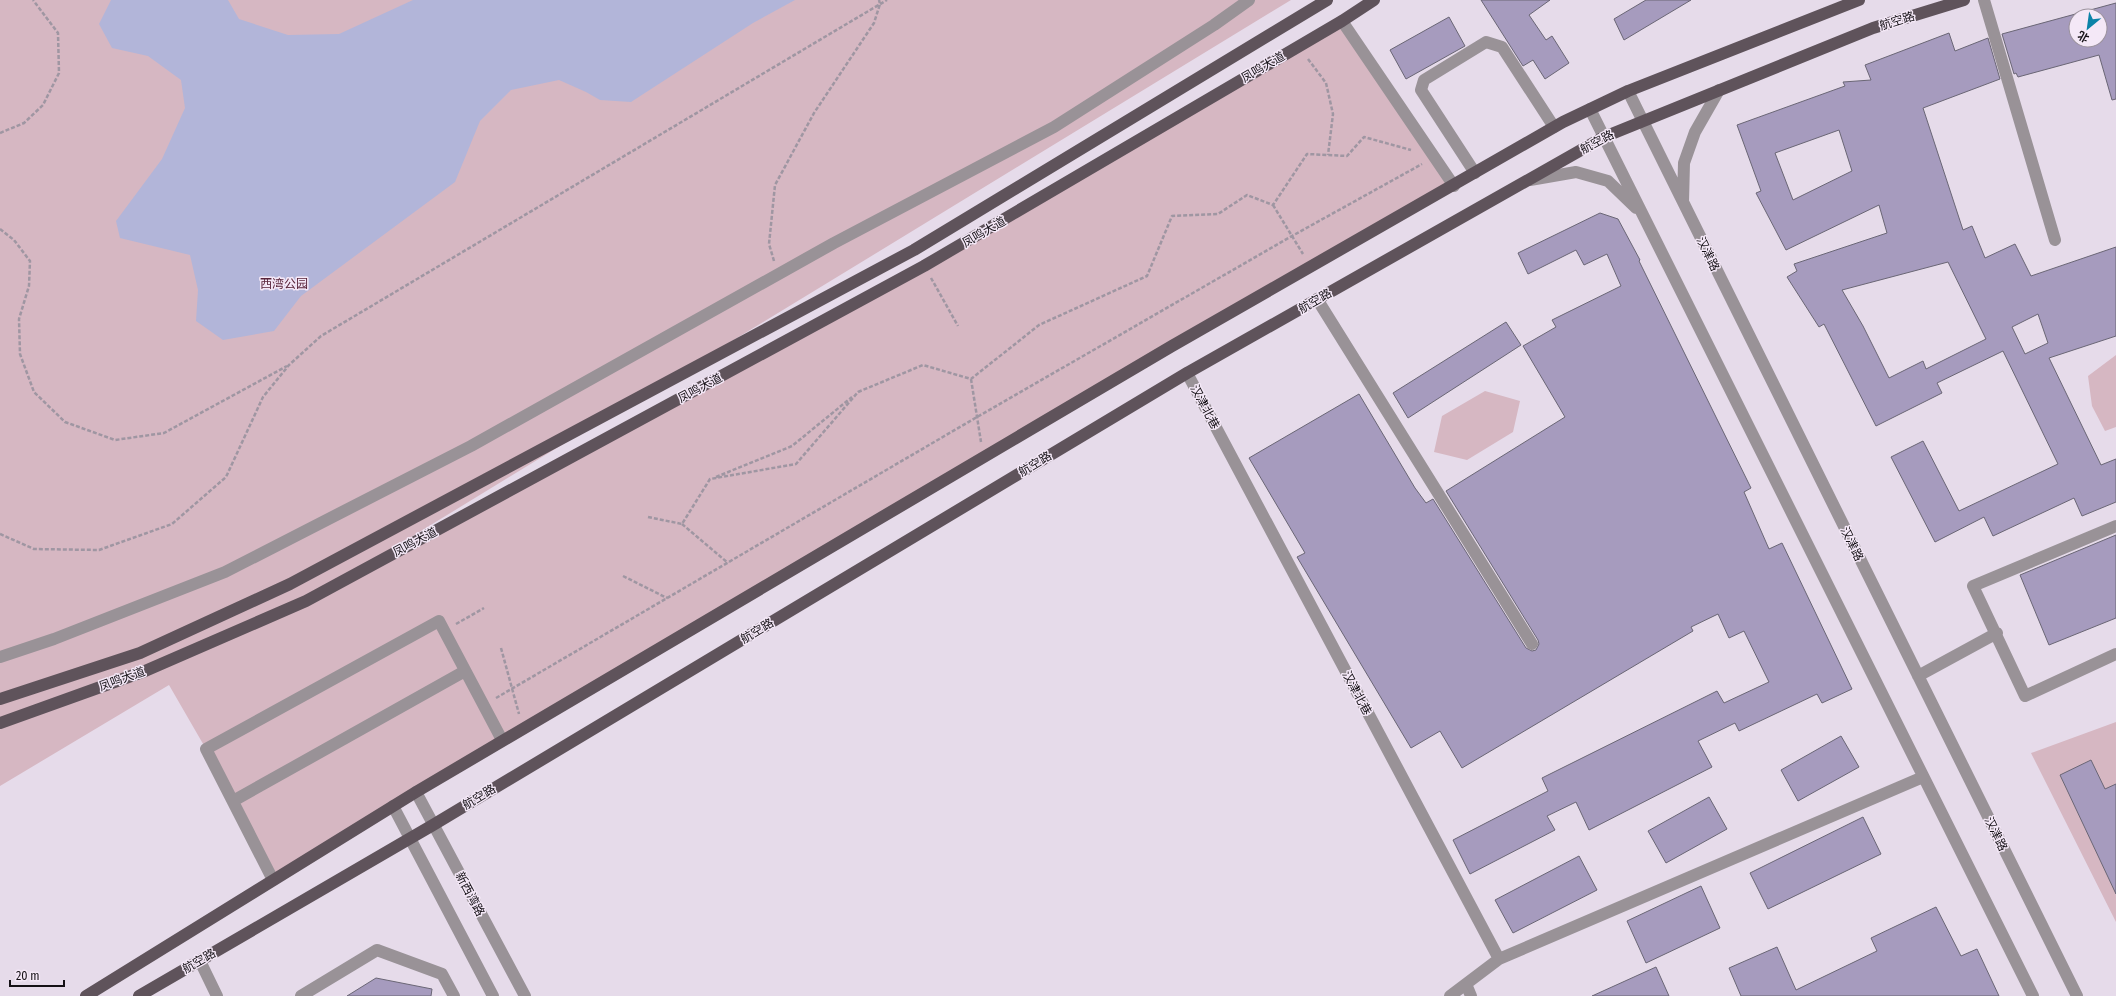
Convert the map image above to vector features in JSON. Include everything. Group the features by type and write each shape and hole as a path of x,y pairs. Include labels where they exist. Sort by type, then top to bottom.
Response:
{"main road":[{"name":"凤鸣大道","path":"0,699 140,653 290,584 914,250 1327,0"},
{"name":"凤鸣大道","path":"0,723 146,671 306,601 924,266 1342,21 1374,0"},
{"name":"航空路","path":"139,996 434,825 1187,373 1604,137 1642,120 1873,28 1964,0"},
{"path":"86,996 502,740 983,457 1554,127 1628,91 1855,1"}],"street":[{"path":"0,657 54,639 225,572 471,446 778,275 1054,127 1214,25 1249,0"},
{"path":"1984,0 2055,240"},
{"path":"1342,21 1454,186"},
{"path":"1475,173 1421,90 1424,80 1486,42 1502,48 1554,127"},
{"path":"1683,204 1684,163 1695,132 1719,90"},
{"name":"汉津路","path":"1628,91 2077,996"},
{"path":"1590,109 2033,996"},
{"path":"1526,181 1576,172 1608,181 1643,214"},
{"path":"1317,299 1532,644"},
{"name":"汉津北巷","path":"1187,373 1499,959"},
{"path":"2116,526 1973,586 1997,633 2025,696 2116,654"},
{"path":"273,880 206,749 439,621 502,740"},
{"path":"1918,676 1997,633"},
{"path":"233,801 465,671"},
{"path":"1450,996 1499,959 1924,777"},
{"name":"新西湾路","path":"416,792 525,996"},
{"path":"393,806 493,996"},
{"path":"301,996 377,950 442,974 454,996"},
{"path":"200,961 217,996"},
{"path":"1466,984 1471,996"}],"path":[{"path":"0,133 24,123 43,105 59,73 58,33 33,0"},
{"path":"778,275 769,244 775,185 814,113 874,23 880,4 878,0"},
{"path":"0,535 34,549 99,550 172,524 226,477 263,397 289,365 321,336 887,0"},
{"path":"1298,47 1326,83 1333,114 1328,155"},
{"path":"1273,205 1307,154 1348,156 1364,137 1435,157"},
{"path":"484,706 977,417 1292,236 1435,157"},
{"path":"971,379 1039,326 1147,276 1172,216 1218,214 1247,195 1273,205 1311,267"},
{"path":"0,229 14,240 30,261 29,286 19,319 20,354 34,392 65,422 115,440 164,433 289,365"},
{"path":"924,266 958,326"},
{"path":"682,524 710,479 792,446 858,392 923,364 971,379"},
{"path":"971,379 983,457"},
{"path":"710,479 796,464 858,392"},
{"path":"648,517 682,524 728,563"},
{"path":"623,576 667,598"},
{"path":"444,631 484,608"},
{"path":"501,648 523,728"}],"green space":[{"name":"西湾公园","path":"0,0 1291,0 316,595 924,266 1342,21 1454,186 273,880 206,749 169,685 0,786"},
{"path":"2116,355 2116,427 2105,431 2092,406 2088,376"},
{"path":"1485,391 1520,401 1513,432 1467,460 1434,452 1442,416"},
{"path":"2116,722 2116,922 2031,753"}],"water":[{"path":"111,0 228,0 239,19 288,35 339,34 413,0 795,0 753,23 631,102 600,100 559,80 511,90 480,121 455,182 301,296 274,331 223,340 196,321 198,290 190,255 120,238 116,221 162,159 185,108 181,80 148,56 112,48 99,24"}],"building":[{"path":"1481,0 1550,0 1529,15 1546,40 1552,36 1569,63 1545,79 1533,60 1523,66"},
{"path":"1646,0 1691,0 1624,40 1614,19"},
{"path":"2116,3 2116,99 2112,100 2099,55 2018,77 2016,73 2014,74 2002,34 2068,16 2068,48 2108,48 2108,8 2098,8"},
{"path":"1449,17 1465,46 1406,79 1390,50"},
{"path":"1949,33 1955,51 1988,38 2000,79 1923,108 1963,230 1972,226 1985,258 2015,244 2031,276 2116,247 2116,336 2049,358 2101,465 2116,459 2116,502 2082,516 2074,498 1993,536 1984,517 1935,542 1891,457 1923,441 1959,511 2058,464 2003,351 1937,383 1942,393 1876,426 1824,324 1819,327 1787,277 1797,271 1794,264 1887,233 1879,205 1786,250 1756,193 1761,191 1737,125 1845,86 1843,82 1871,80 1865,65","holes":["1839,130 1852,171 1793,200 1775,153","1948,262 1986,339 1926,369 1923,361 1889,378 1863,326 1842,290","2038,314 2048,343 2025,354 2012,327"]},
{"path":"1600,213 1618,219 1640,260 1639,261 1751,488 1744,492 1769,549 1782,543 1852,689 1822,703 1817,694 1739,731 1735,723 1698,741 1712,767 1589,830 1576,802 1547,816 1555,830 1470,874 1453,840 1548,791 1542,778 1717,691 1724,703 1769,682 1744,631 1729,638 1718,614 1691,627 1693,631 1462,768 1440,731 1411,748 1297,557 1305,553 1249,458 1359,394 1415,488 1426,503 1433,499 1526,648 1532,651 1536,650 1539,644 1538,640 1446,491 1565,417 1523,346 1556,327 1552,320 1621,286 1607,254 1584,265 1576,250 1528,274 1518,253"},
{"path":"1506,322 1521,345 1408,418 1393,393"},
{"path":"2116,535 2116,618 2049,645 2020,575"},
{"path":"1841,736 1859,767 1798,801 1781,770"},
{"path":"2091,760 2105,789 2116,784 2116,894 2060,775"},
{"path":"1709,797 1727,829 1666,863 1648,831"},
{"path":"1863,817 1881,854 1768,909 1750,873"},
{"path":"1579,856 1597,890 1513,933 1495,900"},
{"path":"1701,886 1720,928 1646,963 1627,921"},
{"path":"1936,907 1961,956 1977,949 1999,996 1741,996 1729,968 1777,947 1796,990 1877,951 1871,938"},
{"path":"1656,967 1669,996 1592,996"},
{"path":"376,978 432,989 431,996 347,996"}]}
